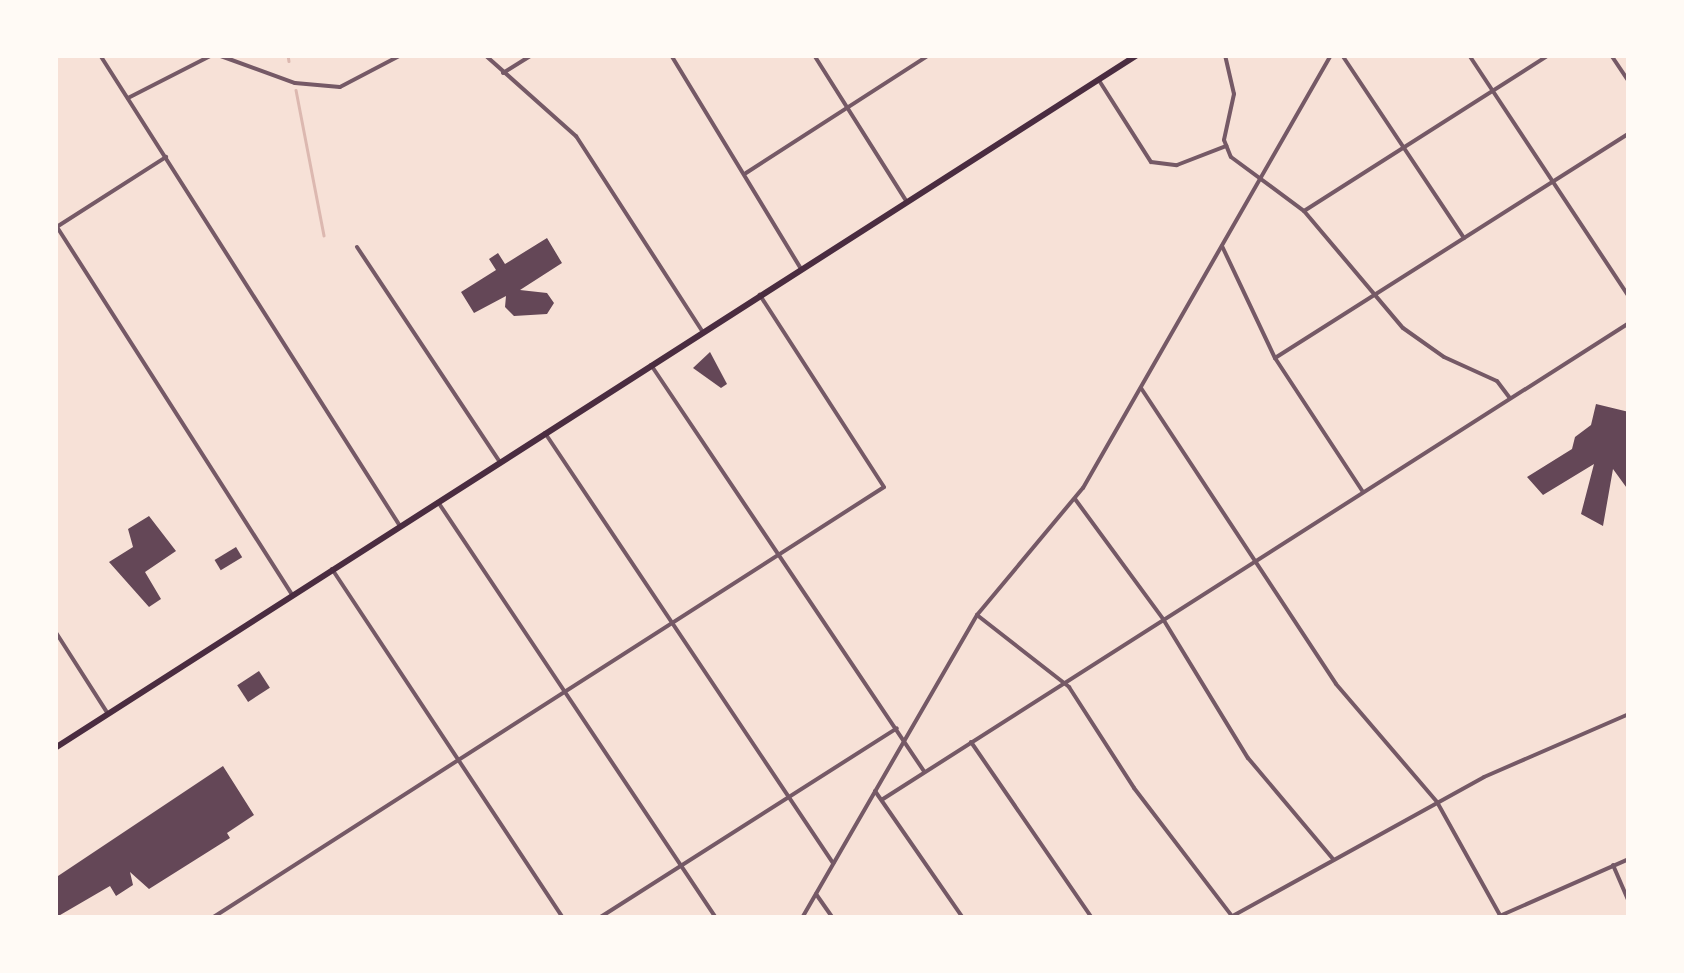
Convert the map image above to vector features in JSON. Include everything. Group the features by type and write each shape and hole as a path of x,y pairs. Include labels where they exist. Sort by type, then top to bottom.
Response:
{"highway":[{"path":"55,748 1137,55"}],"street":[{"path":"100,55 400,526"},
{"path":"128,98 215,55 296,83 340,88 401,55"},
{"path":"485,55 556,115 586,150 702,332"},
{"path":"503,74 532,55"},
{"path":"671,55 801,269"},
{"path":"814,55 907,202"},
{"path":"746,173 930,55"},
{"path":"1225,55 1234,94 1226,146 1236,161 1262,176 1304,211 1372,297 1429,347 1497,381 1510,398"},
{"path":"802,918 977,615 1075,500 1331,55"},
{"path":"1342,55 1464,238"},
{"path":"1469,55 1629,296"},
{"path":"1304,211 1549,55"},
{"path":"1611,55 1629,82"},
{"path":"1099,80 1150,162 1176,165 1226,146"},
{"path":"1275,358 1629,133"},
{"path":"166,157 56,228 293,595"},
{"path":"357,246 500,462"},
{"path":"1222,246 1275,358 1363,492"},
{"path":"212,918 884,485 760,295"},
{"path":"883,799 1629,323"},
{"path":"651,365 925,772"},
{"path":"1141,388 1356,711 1437,802 1498,917 1629,859"},
{"path":"545,433 833,863"},
{"path":"1075,500 1163,619 1248,758 1334,859"},
{"path":"438,502 716,918"},
{"path":"332,569 563,918"},
{"path":"977,615 1064,682 1231,917 1437,802 1629,714"},
{"path":"55,631 108,714"},
{"path":"599,918 896,728"},
{"path":"971,742 1092,918"},
{"path":"875,791 963,918"},
{"path":"1613,864 1629,902"},
{"path":"816,894 833,918"}],"building":[{"path":"547,238 562,263 520,290 547,293 554,303 547,314 514,316 505,307 506,296 474,313 461,292 496,270 489,259 498,253 505,264"},
{"path":"710,352 727,384 721,388 693,368"},
{"path":"1596,404 1629,412 1629,491 1613,469 1603,526 1581,514 1594,464 1543,495 1527,477 1572,449 1575,437 1591,425"},
{"path":"149,516 176,551 145,572 161,599 149,607 109,562 133,547 128,529"},
{"path":"236,547 242,557 221,570 215,560"},
{"path":"259,671 270,688 248,702 237,685"},
{"path":"223,766 254,815 227,833 230,838 149,889 130,872 133,885 116,896 110,886 55,918 55,878"}],"waterway":[{"path":"288,55 289,61"},
{"path":"296,90 324,235"}]}
